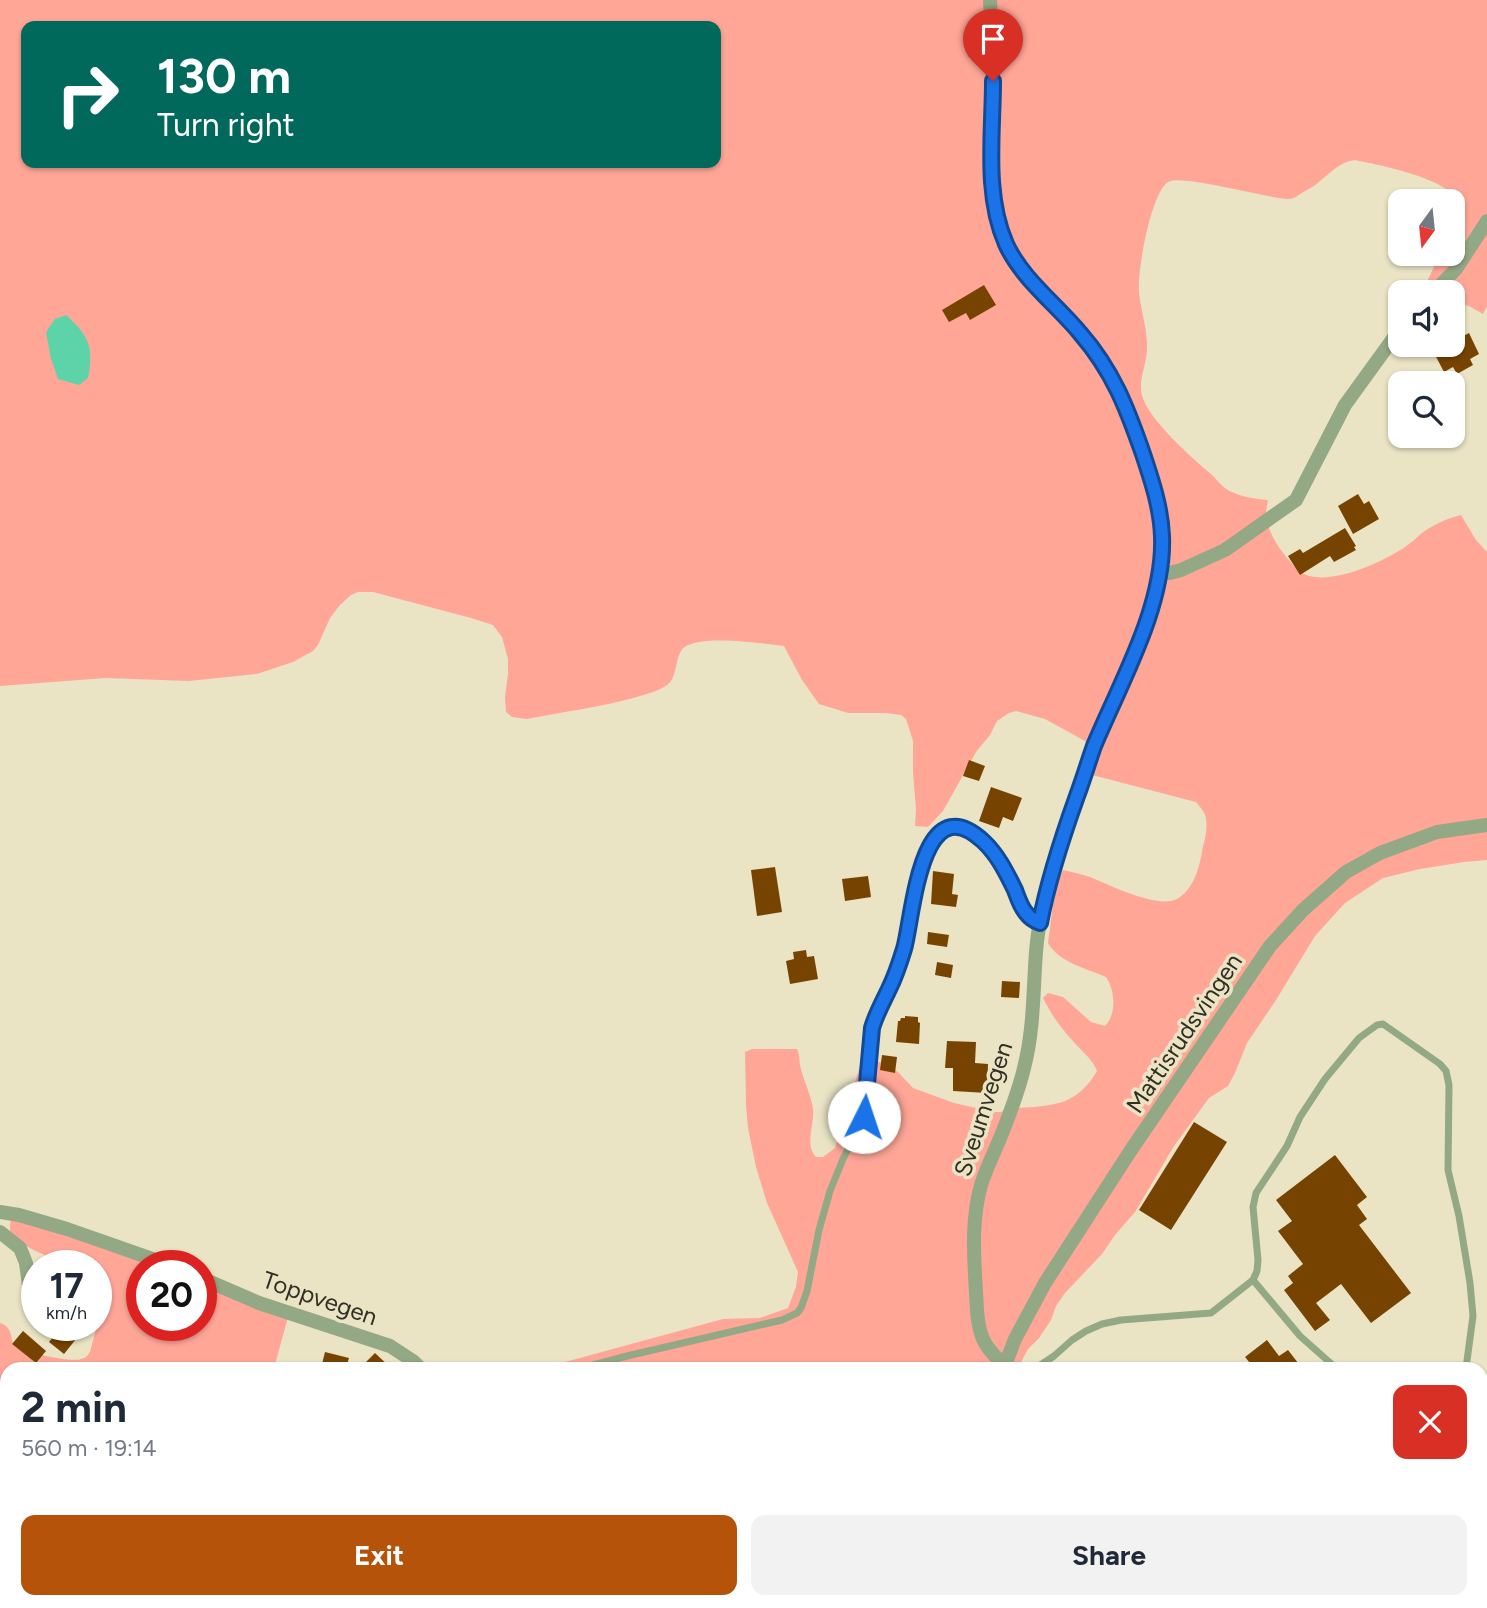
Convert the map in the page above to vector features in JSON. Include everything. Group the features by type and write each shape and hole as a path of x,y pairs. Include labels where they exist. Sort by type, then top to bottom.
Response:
{"street":[{"name":"Sveumvegen","path":"990,0 993,64 992,170 1001,230 1016,262 1087,341 1110,374 1126,405 1147,465 1160,517 1162,537 1160,573 1155,597 1142,635 1093,749 1054,864 1040,923 1030,1041 1025,1065 1011,1110 981,1185 974,1224 980,1331 984,1342 1000,1362"},
{"path":"1445,280 1487,221"},
{"path":"1160,573 1181,570 1225,550 1296,500 1345,405 1388,346"},
{"name":"Mattisrudsvingen","path":"1007,1362 1015,1339 1045,1283 1131,1150 1270,946 1303,909 1346,873 1380,853 1437,832 1487,825"},
{"path":"0,1212 68,1229 128,1250"},
{"path":"0,1232 21,1250"},
{"name":"Toppvegen","path":"217,1285 259,1303 390,1346 414,1362"}],"lane":[{"path":"604,1362 782,1320 801,1308 830,1191 864,1117 872,1028 904,950 919,871 925,855 939,835 953,828 977,836 1001,863 1028,916 1040,923"},
{"path":"1045,1362 1072,1340 1102,1324 1211,1313 1253,1280 1258,1260 1253,1207 1256,1193 1287,1146 1300,1117 1325,1079 1359,1038 1377,1025 1383,1024 1446,1071 1449,1085 1448,1170 1471,1283 1474,1317 1467,1362"},
{"path":"1253,1280 1300,1336 1329,1362"}],"shaded area":[{"path":"0,0 1487,0 1487,306 1483,314 1465,305 1465,280 1428,280 1434,266 1465,266 1465,189 1445,189 1426,179 1355,160 1340,165 1314,186 1290,199 1189,181 1168,182 1156,201 1151,216 1143,251 1139,292 1147,343 1141,388 1149,410 1174,440 1226,489 1236,494 1268,500 1266,516 1271,533 1299,571 1310,576 1323,577 1353,572 1395,553 1436,524 1461,515 1476,540 1487,552 1487,860 1420,869 1383,878 1345,903 1315,936 1247,1043 1228,1086 1209,1098 1174,1146 1135,1212 1102,1254 1065,1293 1051,1320 1021,1362 565,1362 723,1319 760,1318 788,1308 798,1272 767,1203 756,1167 748,1128 745,1052 752,1049 797,1049 813,1109 810,1140 816,1157 823,1157 835,1148 863,1056 898,1072 913,1088 954,1103 994,1112 1057,1103 1083,1089 1097,1071 1095,1066 1060,1025 1043,998 1048,993 1063,997 1091,1022 1105,1026 1113,1009 1113,995 1106,977 1066,960 1048,943 1059,878 1063,870 1090,877 1146,899 1177,899 1183,895 1194,878 1205,839 1205,815 1196,802 1092,775 1088,769 1090,747 1085,741 1045,719 1016,711 997,721 943,811 928,827 915,826 913,741 906,719 901,715 886,713 848,713 819,704 802,680 784,646 730,641 688,645 679,655 673,678 660,689 610,704 527,719 512,717 506,712 508,659 502,637 493,625 373,592 351,595 330,618 313,651 293,662 257,674 189,681 106,678 0,686"},
{"path":"66,315 85,336 90,350 88,378 79,385 58,379 51,359 46,332 55,319"},
{"path":"13,1211 108,1237 141,1250 126,1250 126,1341 217,1341 217,1280 290,1310 276,1362 0,1362 0,1323 4,1324 11,1334 13,1345 36,1354 58,1358 84,1358 90,1352 93,1341 112,1341 112,1250 35,1250 14,1238 10,1230"}],"building":[{"path":"984,285 996,305 970,320 966,313 949,322 942,310"},
{"path":"1469,333 1479,354 1470,359 1473,365 1462,371 1455,371 1453,367 1443,371 1436,357 1465,357 1465,335"},
{"path":"1358,494 1364,504 1369,501 1379,519 1353,534 1338,506"},
{"path":"1345,528 1356,550 1334,562 1330,556 1300,575 1288,556 1300,549 1303,553"},
{"path":"969,760 985,766 979,781 963,776"},
{"path":"991,787 1022,798 1013,821 1003,817 999,828 979,821"},
{"path":"775,867 782,912 757,916 751,870"},
{"path":"933,871 954,874 952,894 958,895 956,907 931,904"},
{"path":"868,876 871,897 845,901 842,879"},
{"path":"928,932 949,935 947,947 927,944"},
{"path":"806,950 807,957 814,956 818,979 790,984 786,961 794,959 793,952"},
{"path":"937,962 953,965 951,978 935,975"},
{"path":"1002,981 1020,982 1019,998 1001,997"},
{"path":"905,1016 918,1017 919,1044 896,1042 898,1021"},
{"path":"947,1041 976,1042 975,1063 988,1064 987,1093 953,1091 953,1068 945,1068"},
{"path":"882,1055 897,1057 895,1073 880,1070"},
{"path":"1194,1122 1227,1142 1171,1230 1139,1210"},
{"path":"1335,1155 1367,1197 1357,1205 1367,1219 1359,1225 1411,1293 1371,1323 1341,1284 1316,1303 1330,1320 1315,1331 1284,1290 1293,1283 1288,1276 1303,1264 1278,1231 1292,1221 1276,1200"},
{"path":"21,1333 21,1341 34,1341 46,1351 35,1362 12,1344"},
{"path":"1267,1340 1279,1356 1288,1350 1297,1362 1249,1362 1245,1357"},
{"path":"50,1341 74,1341 64,1354"},
{"path":"325,1352 349,1358 348,1362 322,1362"},
{"path":"375,1353 385,1362 366,1362"}],"route":[{"path":"864,1117 872,1028 904,950 915,888 925,855 932,843 946,830 960,828 977,836 1001,863 1028,916 1040,923 1054,864 1072,808 1093,749 1142,635 1160,573 1160,517 1147,465 1126,405 1099,356 1016,262 1001,230 993,194 993,81"}]}
